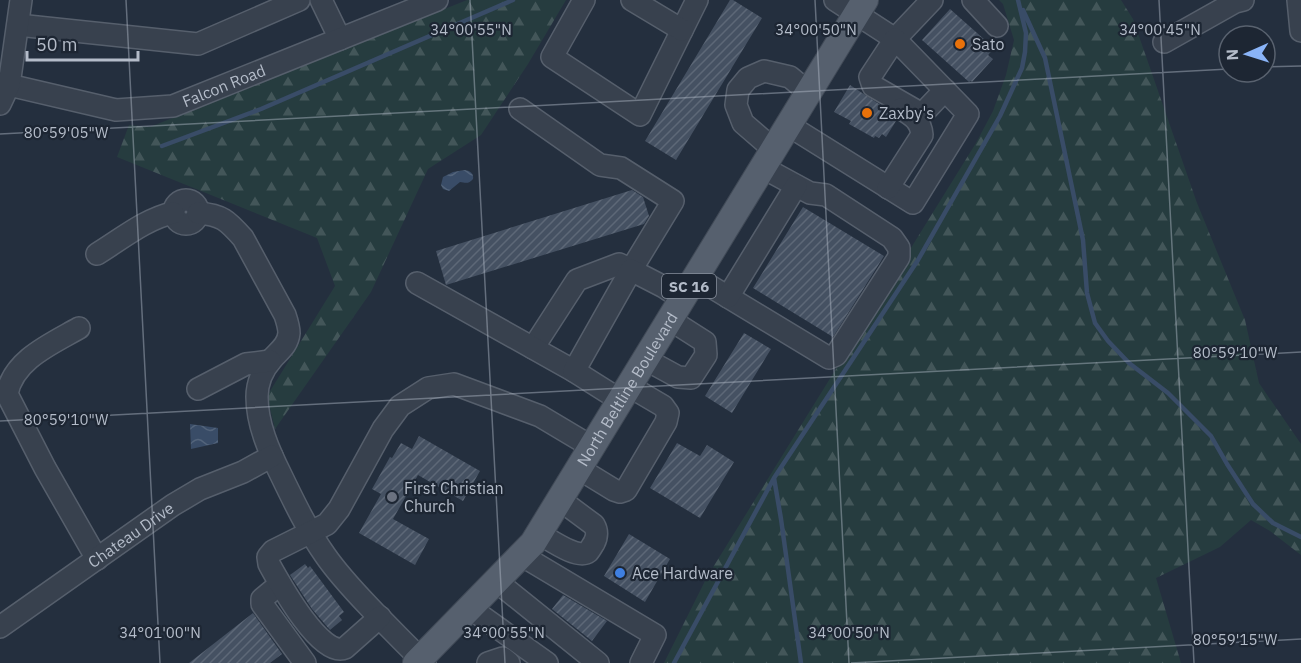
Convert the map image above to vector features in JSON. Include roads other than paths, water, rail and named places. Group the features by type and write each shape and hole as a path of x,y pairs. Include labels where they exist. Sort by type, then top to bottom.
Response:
{"main road":[{"name":"North Beltline Boulevard","path":"420,662 533,543 808,92 852,5"}],"street":[{"path":"3,91 18,25 21,0"},
{"path":"18,25 198,44 299,0"},
{"path":"321,0 340,39"},
{"name":"Falcon Road","path":"3,91 116,110 172,106 437,0"},
{"path":"584,0 552,57 640,115 697,0"},
{"path":"633,0 682,30"},
{"path":"888,188 922,135 922,128 918,120 910,114 874,94 869,88 868,81 895,39 932,0"},
{"path":"973,0 997,26"},
{"path":"1164,42 1235,2 1243,0"},
{"path":"1298,0 1301,31"},
{"path":"788,125 913,203 968,114 895,39 852,5"},
{"path":"695,277 829,358 836,355 899,256 899,248 892,238 826,195 810,193 796,186 767,158 743,123 736,105 738,90 748,78 764,71 790,77 808,92"},
{"path":"870,77 873,86 920,113 925,111 945,90"},
{"path":"520,109 600,165 621,168 673,201 574,371"},
{"path":"728,297 796,186"},
{"path":"97,254 150,221 173,213 183,224 192,223 198,213 213,214 224,219 243,238 285,315 288,325 287,340 283,348 263,371 258,384 260,419 272,456 324,554 344,581 420,662"},
{"path":"533,348 577,280 619,264 664,287 675,309 705,342 706,354 691,378 678,377 645,358"},
{"path":"380,617 345,648 335,649 322,640 303,620 269,564 268,556 273,551 327,524 339,509 383,429 400,406 428,388 453,384 540,416 585,458 614,490 620,492 626,490 666,422 668,413 663,406 624,393 574,371 417,283"},
{"path":"79,328 40,350 18,370 4,396 96,559"},
{"path":"198,389 246,364 270,361"},
{"name":"Chateau Drive","path":"0,627 172,505 200,489 243,472 272,456"},
{"path":"538,533 575,554 584,554 589,551 597,537 597,530 594,525 559,499"},
{"path":"521,555 654,636 641,663"},
{"path":"496,581 598,663"},
{"path":"280,584 262,599 262,604 305,663"},
{"path":"470,608 548,663"},
{"path":"488,663 503,658 509,663"}],"water":[{"path":"465,170 472,174 472,181 460,182 449,191 443,189 441,185 443,177"},
{"path":"190,424 218,428 218,443 191,449"}],"waterway":[{"path":"162,146 261,109 513,0"},
{"path":"801,663 774,478 918,260 1000,116 1022,68 1025,52 1026,33 1018,0"},
{"path":"1023,10 1045,58 1083,240 1087,293 1095,323 1129,363 1168,393 1211,436 1253,504 1273,523 1301,537"},
{"path":"674,663 774,478"}],"place":[{"name":"Sato","path":"960,44"},
{"name":"Zaxby's","path":"867,113"},
{"name":"First Christian Church","path":"392,497"},
{"name":"Ace Hardware","path":"620,573"}]}
